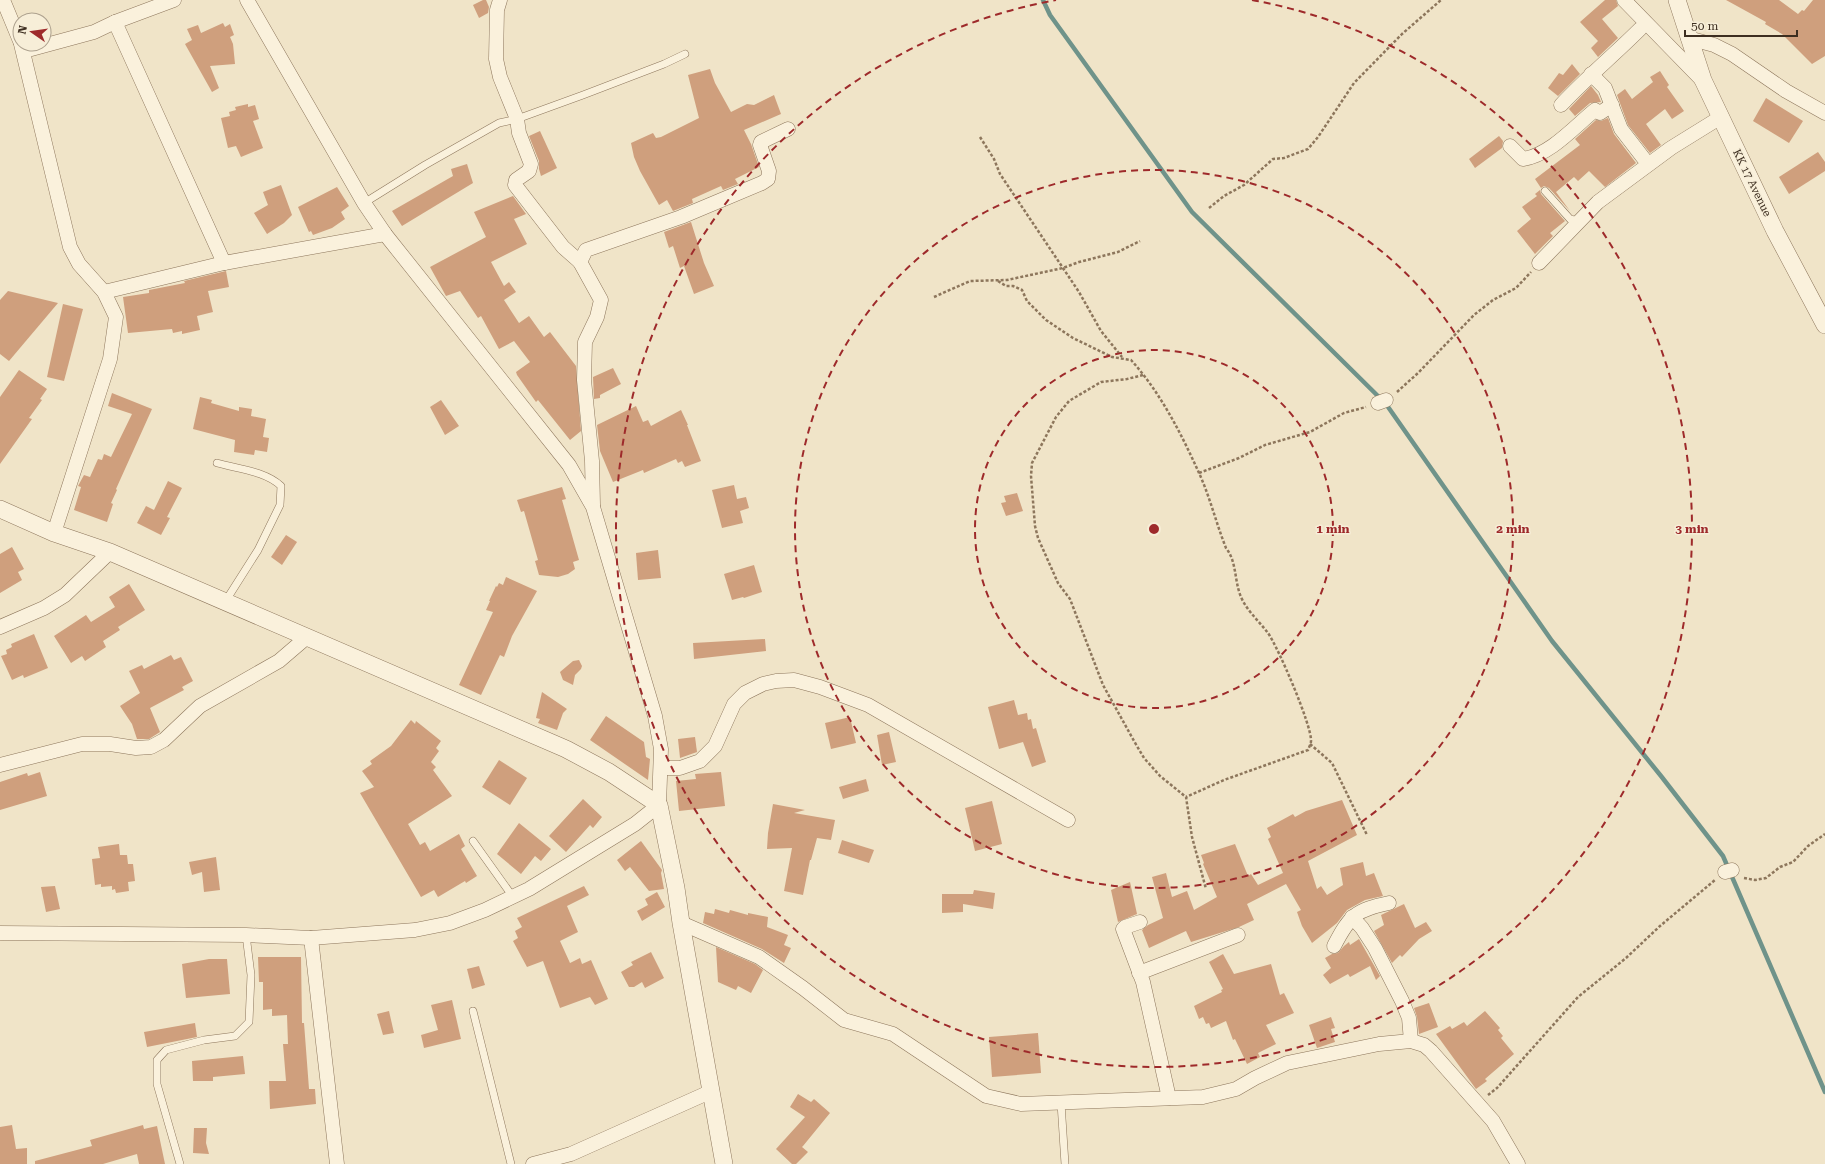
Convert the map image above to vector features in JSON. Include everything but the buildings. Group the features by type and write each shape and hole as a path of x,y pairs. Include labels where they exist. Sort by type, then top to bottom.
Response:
{"street":[{"path":"3,0 12,21"},
{"path":"52,40 94,32 115,22 174,0"},
{"path":"248,0 364,203 384,234 569,465 593,507 656,716 661,749 659,805 676,888 724,1164"},
{"path":"500,0 497,10 496,59 500,77 517,119 519,132 531,164 529,171 516,180 517,189 563,247 580,262 601,300 597,317 585,342 584,380 592,461 593,507"},
{"path":"1624,0 1703,80"},
{"name":"KK 17 Avenue","path":"1677,0 1688,38 1703,80 1776,231 1825,324"},
{"path":"115,22 224,264"},
{"path":"1561,104 1640,29"},
{"path":"1688,38 1714,45 1732,54 1786,90 1825,113"},
{"path":"24,52 70,247 79,264 104,292 116,317 110,360 54,533"},
{"path":"1592,74 1605,88 1621,129 1648,164"},
{"path":"1510,146 1523,159 1531,158 1547,151 1596,110 1600,113 1612,105"},
{"path":"1539,263 1598,202 1648,164 1721,117"},
{"path":"580,262 586,250 681,217 762,183 768,179 769,171 760,145 761,142 788,129"},
{"path":"104,292 224,264 384,234"},
{"path":"0,509 54,533 110,552 566,749 609,772 659,805"},
{"path":"0,627 44,608 65,595 110,552"},
{"path":"0,765 82,744 110,744 136,748 151,747 164,740 200,706 279,661 307,637"},
{"path":"661,768 680,768 700,761 715,746 734,704 746,693 763,684 776,681 794,680 820,687 868,706 1068,820"},
{"path":"0,933 246,935 311,938 415,930 450,923 486,910 529,890 635,824 659,805"},
{"path":"1334,946 1346,924 1352,917 1371,907 1389,903"},
{"path":"1352,917 1362,928 1375,948 1402,1001 1409,1018 1411,1041"},
{"path":"1140,922 1125,927 1124,929 1139,973 1169,1098"},
{"path":"681,923 759,957 803,988 844,1020 893,1034 986,1096 1021,1104 1203,1097 1236,1089 1287,1063 1379,1044 1411,1041 1424,1045 1431,1051 1478,1102 1492,1121 1518,1164"},
{"path":"1139,973 1238,935"},
{"path":"311,938 337,1164"},
{"path":"533,1164 571,1154 712,1091"}],"lane":[{"path":"364,203 425,165 499,123 517,119 583,95 664,64 685,54"},
{"path":"1545,191 1570,219 1578,221"},
{"path":"217,463 260,474 281,486 280,505 258,550 225,602"},
{"path":"472,841 513,897"},
{"path":"180,1164 157,1084 157,1060 166,1050 204,1040 235,1036 249,1022 250,975 246,935"},
{"path":"473,1011 504,1130 511,1164"},
{"path":"1061,1103 1065,1164"}],"path":[{"path":"1209,208 1244,185 1273,159 1284,158 1308,149 1318,137 1354,83 1402,34 1441,0"},
{"path":"980,137 994,159 1000,174 1063,268 1101,331 1122,357"},
{"path":"934,297 951,291 970,281 998,281 1063,268 1118,252 1140,241"},
{"path":"1199,473 1239,458 1265,445 1310,432 1344,413 1382,401 1418,373 1474,315 1492,300 1516,288 1539,263"},
{"path":"998,281 1006,286 1013,286 1022,290 1027,301 1046,320 1073,338 1112,357 1122,357 1130,360 1144,374 1171,417 1199,473 1226,548 1232,556 1240,596 1247,608 1268,634 1280,656 1307,723 1311,740 1308,750 1224,780 1186,798"},
{"path":"1144,374 1127,379 1101,382 1069,401 1056,418 1032,463 1031,476 1036,526 1038,538 1058,583 1070,599 1103,685 1144,758 1160,776 1186,798 1192,837 1206,888"},
{"path":"1310,744 1332,763 1367,835"},
{"path":"1478,1102 1497,1088 1578,997 1626,958 1704,888 1728,871 1745,879 1755,880 1766,878 1780,867 1793,862 1808,846 1825,834"}],"waterway":[{"path":"1043,0 1050,15 1192,212 1386,404 1552,641 1661,776 1723,856 1825,1092"}]}
